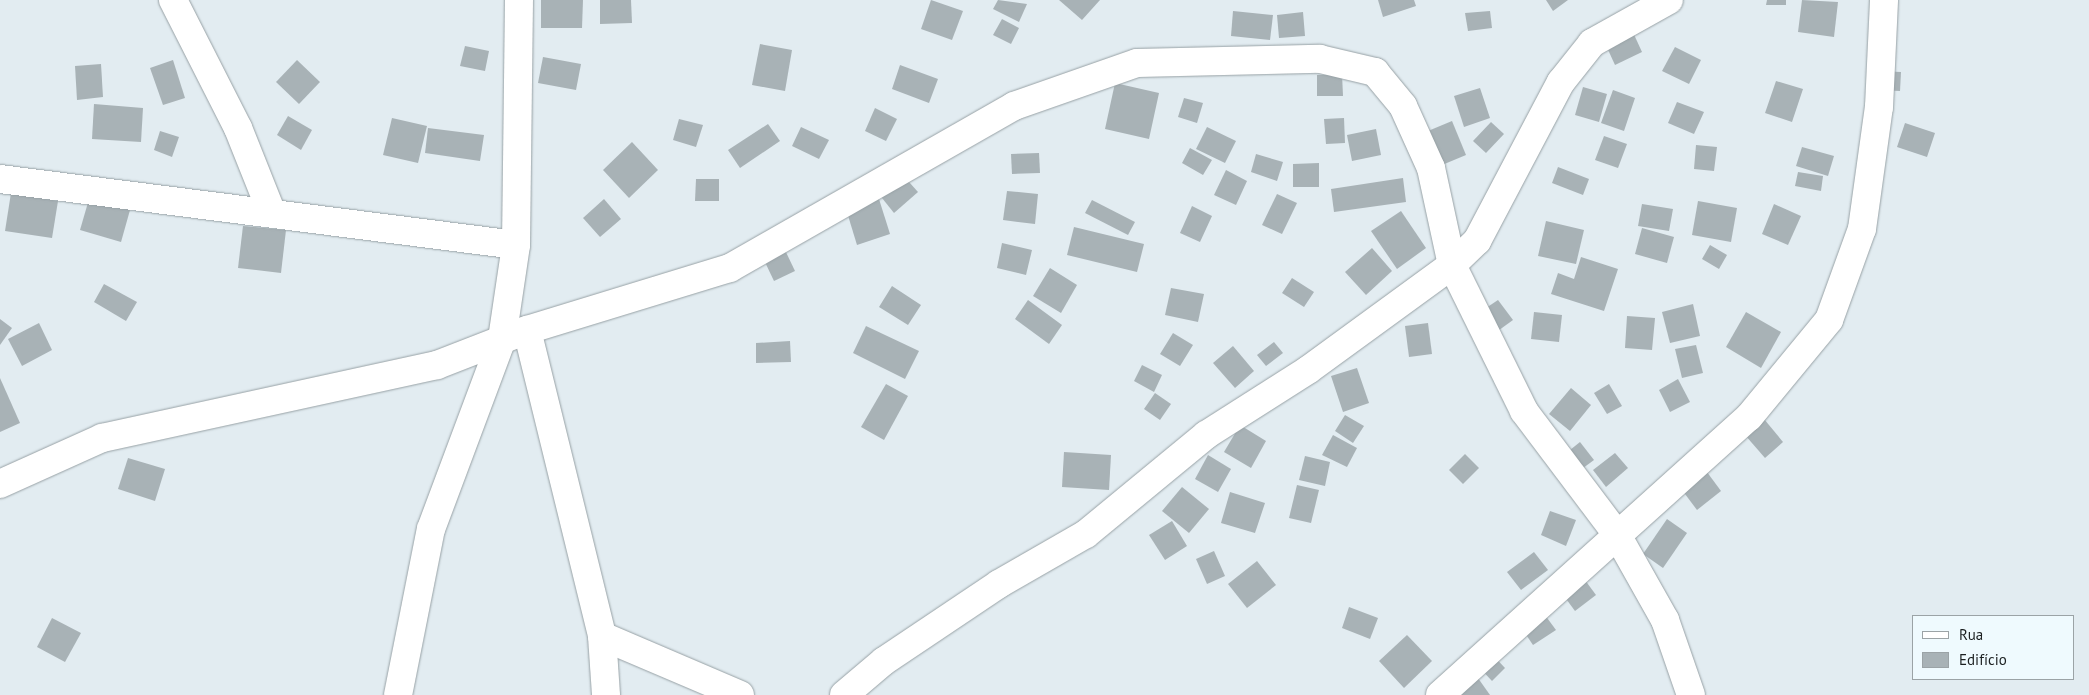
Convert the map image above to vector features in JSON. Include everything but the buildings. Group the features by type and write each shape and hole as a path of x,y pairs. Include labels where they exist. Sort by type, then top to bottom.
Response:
{"street":[{"path":"173,0 238,128 272,211"},
{"path":"518,0 515,335 602,636 606,695"},
{"path":"844,695 884,661 999,584 1086,534 1206,435 1308,370 1452,265 1477,241 1562,82 1592,43 1669,0"},
{"path":"1440,695 1616,533 1749,417 1829,320 1862,229 1879,107 1884,0"},
{"path":"0,484 102,438 437,365 515,335 730,268 1014,106 1137,63 1320,59 1375,72 1403,106 1431,168 1452,265 1524,412 1616,533 1665,620 1691,695"},
{"path":"0,179 272,211 516,245"},
{"path":"398,695 432,530 515,335"},
{"path":"602,636 740,695"}]}
